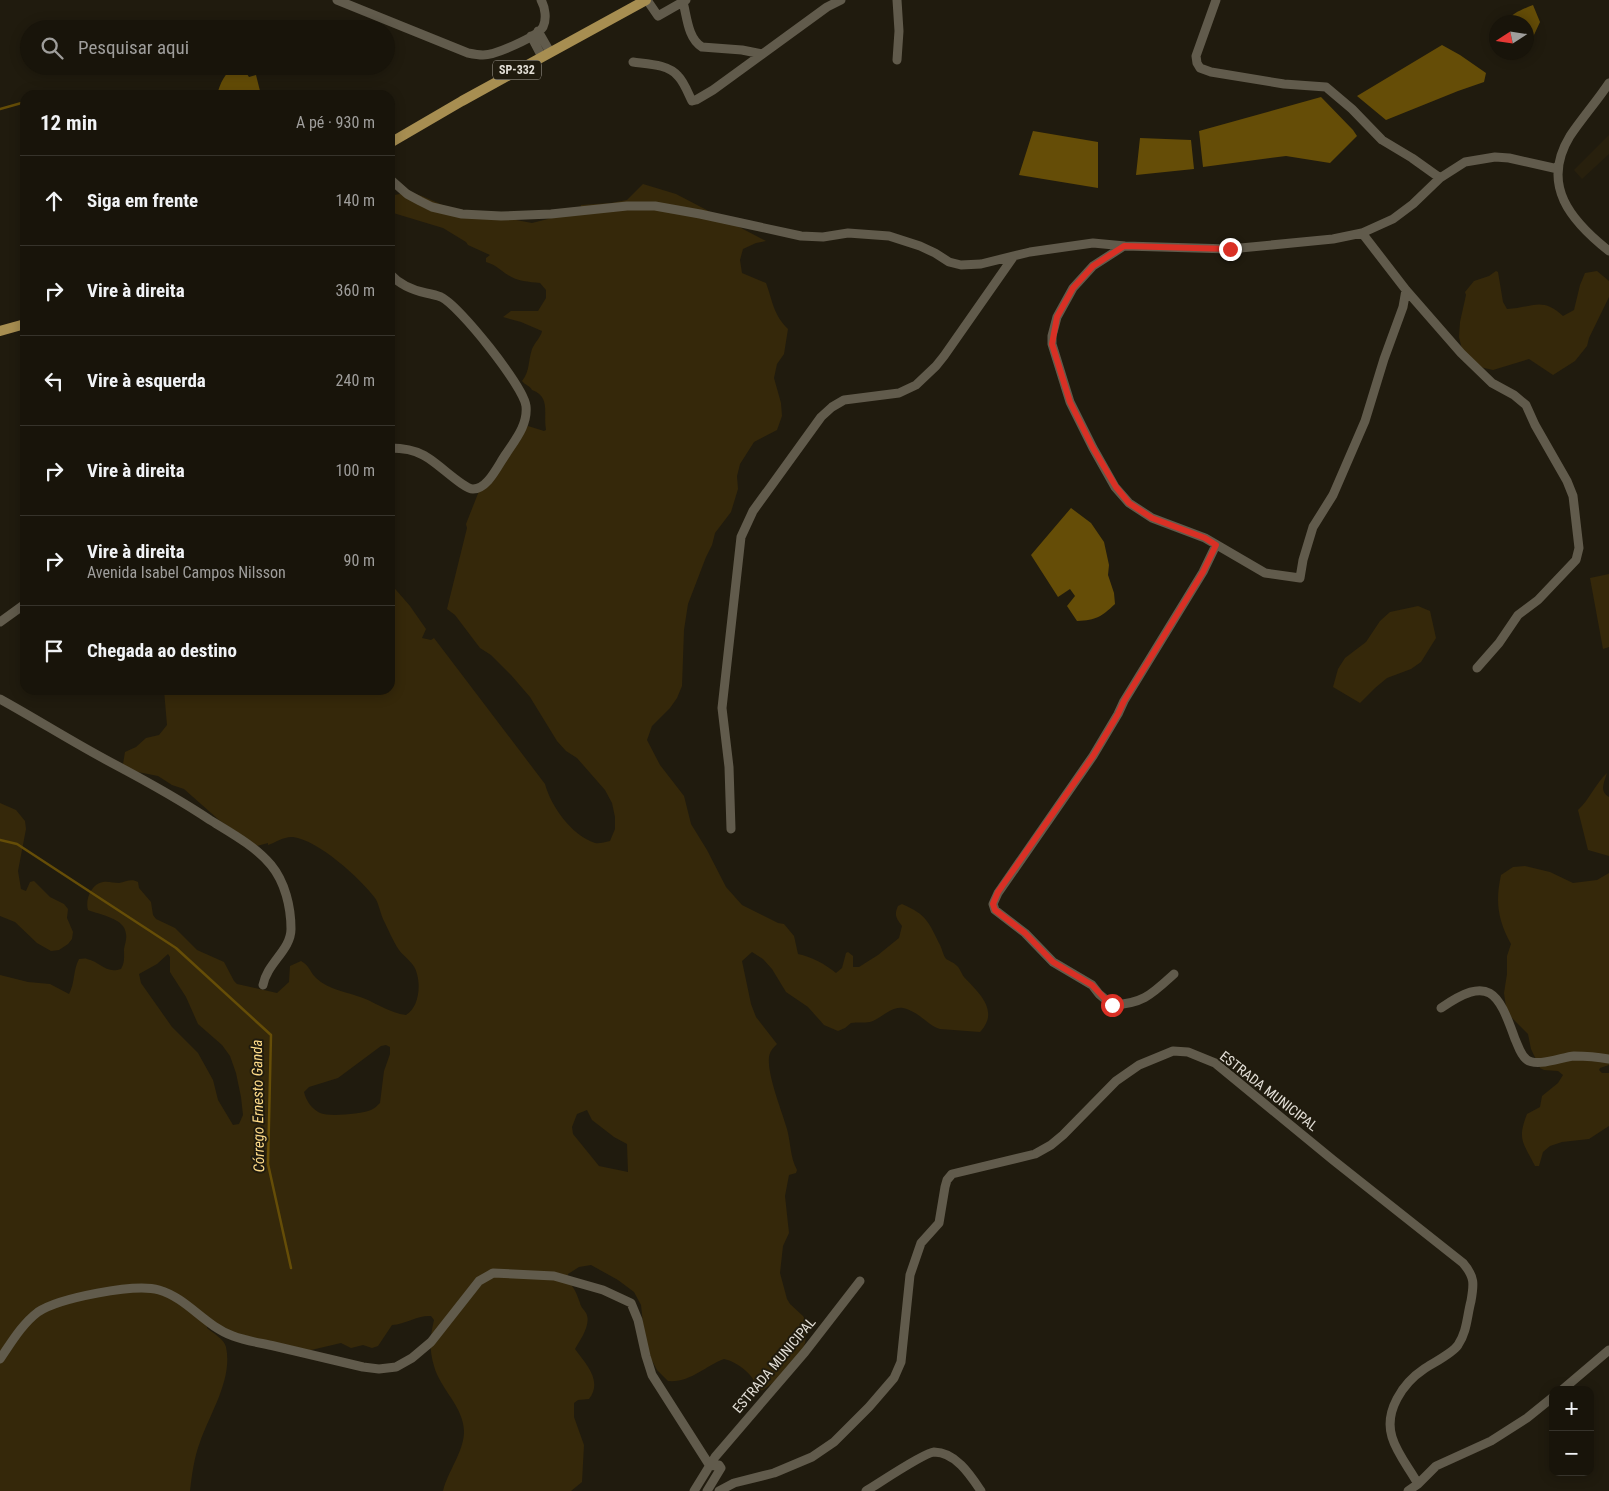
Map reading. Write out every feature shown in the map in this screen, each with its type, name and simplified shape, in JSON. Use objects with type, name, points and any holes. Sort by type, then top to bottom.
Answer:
[{"type":"main road","name":"SP-332","points":[[395,140],[546,54],[647,0]]},
{"type":"main road","points":[[0,331],[20,325]]},
{"type":"street","points":[[337,0],[386,20]]},
{"type":"street","points":[[395,23],[468,53],[493,54],[534,34],[543,26],[545,11],[542,0]]},
{"type":"street","points":[[647,0],[658,16],[685,1],[691,33],[697,44],[702,47],[742,50],[762,54]]},
{"type":"street","points":[[633,62],[653,64],[671,71],[678,76],[692,101],[696,100],[714,90],[826,7],[841,0]]},
{"type":"street","points":[[897,0],[899,31],[897,60]]},
{"type":"street","points":[[1216,0],[1196,56],[1200,68],[1212,72],[1284,84],[1326,86],[1382,140],[1440,178]]},
{"type":"street","points":[[534,34],[546,54]]},
{"type":"street","points":[[1609,83],[1596,104],[1570,137],[1562,154],[1558,169],[1558,183],[1564,202],[1590,235],[1609,251]]},
{"type":"street","points":[[395,184],[407,194],[432,207],[462,214],[501,216],[551,214],[627,206],[655,206],[801,236],[866,233],[888,236],[920,246],[949,262],[961,265],[981,264],[1030,252],[1093,243],[1124,246],[1230,249],[1334,239],[1362,233],[1393,219],[1413,204],[1440,178],[1465,162],[1494,156],[1558,169]]},
{"type":"street","points":[[1362,233],[1406,290],[1477,369],[1492,383],[1514,395],[1526,405],[1572,496],[1579,548],[1576,560],[1569,570],[1538,600],[1518,615],[1500,643],[1477,668]]},
{"type":"street","points":[[1124,246],[1093,266],[1064,301],[1057,317],[1052,344],[1070,402],[1093,448],[1116,487],[1129,503],[1152,518],[1205,538],[1265,573],[1300,578],[1303,560],[1314,526],[1333,495],[1364,421],[1403,307],[1406,290]]},
{"type":"street","points":[[731,830],[729,767],[722,708],[741,537],[753,511],[801,444],[832,407],[851,398],[899,393],[916,384],[927,375],[944,356],[1014,256]]},
{"type":"street","points":[[395,280],[408,288],[440,296],[452,304],[465,317],[519,387],[526,406],[526,417],[522,430],[488,481],[478,488],[472,489],[464,486],[423,454],[395,448]]},
{"type":"street","points":[[1174,974],[1150,995],[1137,1002],[1112,1005],[1092,985],[1053,962],[1025,933],[995,910],[993,904],[998,892],[1093,756],[1124,701],[1203,572],[1216,545]]},
{"type":"street","points":[[0,622],[20,608]]},
{"type":"street","points":[[0,699],[176,797],[246,843],[267,860],[281,881],[285,892],[291,930],[288,944],[270,966],[263,985]]},
{"type":"street","points":[[1441,1008],[1468,992],[1478,990],[1489,992],[1497,998],[1502,1006],[1519,1050],[1526,1060],[1541,1063],[1574,1056],[1609,1059]]},
{"type":"street","name":"ESTRADA MUNICIPAL","points":[[720,1491],[734,1483],[774,1473],[812,1457],[834,1442],[869,1408],[894,1378],[901,1362],[910,1275],[922,1243],[939,1223],[945,1187],[947,1180],[952,1174],[1035,1154],[1063,1136],[1116,1081],[1139,1065],[1173,1051],[1188,1052],[1215,1063],[1463,1262],[1468,1268],[1474,1282],[1465,1333],[1457,1347],[1416,1375],[1402,1389],[1394,1404],[1391,1418],[1391,1435],[1418,1484]]},
{"type":"street","points":[[0,1359],[20,1330],[37,1313],[52,1304],[82,1297],[140,1288],[160,1291],[182,1302],[207,1323],[233,1336],[363,1367],[379,1369],[396,1367],[412,1358],[431,1342],[479,1281],[493,1272],[554,1276],[603,1290],[631,1303],[636,1312],[652,1375],[710,1466],[719,1465],[721,1467],[708,1491]]},
{"type":"street","name":"ESTRADA MUNICIPAL","points":[[694,1491],[714,1457],[804,1352],[860,1281]]},
{"type":"street","points":[[1567,1386],[1609,1350]]},
{"type":"street","points":[[1408,1491],[1436,1466],[1491,1441],[1527,1418],[1549,1400]]},
{"type":"street","points":[[866,1491],[923,1456],[934,1452],[948,1456],[966,1469],[981,1491]]},
{"type":"shaded area","points":[[1533,5],[1540,22],[1534,35],[1534,15],[1514,15]]},
{"type":"shaded area","points":[[1442,45],[1486,73],[1484,82],[1386,120],[1357,96]]},
{"type":"shaded area","points":[[226,75],[248,75],[249,77],[256,75],[260,90],[219,90]]},
{"type":"shaded area","points":[[1321,97],[1357,136],[1330,163],[1286,156],[1203,167],[1199,131]]},
{"type":"shaded area","points":[[1033,131],[1098,142],[1098,188],[1019,175]]},
{"type":"shaded area","points":[[1609,135],[1609,154],[1582,179],[1574,170]]},
{"type":"shaded area","points":[[1140,138],[1191,140],[1194,169],[1136,175]]},
{"type":"shaded area","points":[[643,184],[676,194],[766,241],[743,249],[740,260],[742,273],[766,283],[776,313],[788,329],[784,354],[777,364],[774,378],[781,403],[782,416],[777,430],[754,442],[740,464],[737,476],[738,489],[731,512],[715,533],[688,604],[684,630],[682,686],[670,708],[652,726],[647,740],[660,765],[684,796],[691,824],[726,887],[742,905],[778,923],[784,924],[794,936],[798,954],[818,961],[836,973],[842,968],[846,953],[848,952],[853,956],[853,967],[859,967],[899,938],[902,926],[897,919],[896,912],[898,906],[902,904],[922,915],[933,930],[946,959],[957,966],[981,996],[988,1010],[986,1024],[980,1032],[940,1029],[931,1025],[914,1012],[899,1008],[868,1022],[851,1023],[838,1031],[824,1025],[808,1007],[786,992],[772,969],[763,959],[752,952],[742,961],[751,1004],[756,1017],[777,1044],[769,1055],[770,1073],[797,1170],[796,1173],[789,1175],[785,1196],[789,1233],[783,1246],[780,1273],[787,1299],[807,1323],[805,1343],[796,1366],[763,1390],[758,1391],[757,1385],[746,1370],[724,1359],[690,1377],[668,1381],[657,1370],[649,1355],[645,1341],[641,1305],[634,1292],[618,1280],[591,1265],[579,1267],[568,1274],[567,1280],[586,1313],[588,1322],[585,1332],[575,1349],[588,1367],[594,1379],[594,1386],[589,1399],[578,1400],[574,1403],[574,1417],[584,1445],[582,1482],[571,1491],[443,1491],[461,1448],[464,1433],[461,1415],[441,1383],[434,1366],[431,1343],[434,1320],[431,1316],[392,1325],[378,1346],[372,1348],[363,1345],[351,1348],[341,1343],[307,1351],[207,1326],[225,1344],[226,1371],[219,1396],[198,1448],[193,1466],[190,1491],[0,1491],[0,975],[28,982],[50,984],[69,994],[79,959],[92,960],[111,970],[121,969],[124,962],[125,929],[117,921],[88,910],[87,902],[92,889],[99,883],[119,883],[133,880],[138,882],[139,888],[151,902],[153,915],[156,919],[175,928],[197,950],[224,962],[237,984],[277,993],[289,982],[290,966],[301,961],[306,964],[316,978],[326,985],[395,1012],[406,1015],[413,1008],[418,997],[419,985],[416,970],[395,943],[383,919],[378,903],[359,880],[338,861],[314,845],[293,837],[284,838],[268,845],[268,843],[257,846],[219,820],[184,789],[172,785],[158,776],[133,771],[123,764],[125,752],[136,747],[146,738],[159,735],[167,725],[164,695],[395,695],[395,589],[426,629],[422,638],[431,640],[434,638],[545,784],[552,801],[563,819],[586,839],[597,843],[610,841],[615,829],[615,817],[612,803],[605,790],[577,758],[566,751],[557,741],[530,697],[511,675],[491,655],[480,648],[455,615],[447,609],[467,528],[466,524],[479,491],[523,428],[528,426],[546,430],[544,401],[538,393],[522,381],[528,370],[532,349],[542,331],[503,317],[511,311],[538,311],[546,298],[546,290],[540,283],[515,279],[486,262],[486,258],[490,255],[468,245],[443,228],[395,214],[395,195],[409,192],[447,207],[532,223],[548,219],[569,209],[579,213],[581,205],[627,200]],"holes":[[[168,954],[170,957],[170,972],[186,997],[198,1024],[222,1045],[230,1056],[241,1097],[243,1115],[239,1124],[233,1125],[218,1100],[213,1080],[198,1053],[172,1027],[141,983],[139,974],[157,964]],[[386,1045],[390,1047],[390,1054],[384,1071],[380,1103],[377,1106],[371,1110],[337,1115],[320,1113],[312,1107],[306,1099],[304,1092],[309,1087],[338,1078],[381,1046]],[[587,1110],[592,1120],[614,1137],[627,1144],[628,1172],[599,1166],[573,1134],[572,1127],[577,1114]]]},
{"type":"shaded area","points":[[1496,271],[1498,272],[1503,302],[1507,309],[1543,305],[1549,306],[1563,316],[1574,310],[1585,273],[1597,271],[1609,281],[1609,297],[1587,346],[1575,361],[1553,375],[1529,359],[1493,370],[1480,367],[1462,349],[1459,337],[1465,292],[1474,281],[1489,276]]},
{"type":"shaded area","points":[[1071,508],[1091,523],[1104,542],[1109,565],[1108,575],[1114,593],[1115,604],[1102,615],[1089,620],[1077,621],[1067,606],[1075,596],[1070,589],[1058,597],[1031,555]]},
{"type":"shaded area","points":[[1609,574],[1609,647],[1603,649],[1590,578]]},
{"type":"shaded area","points":[[1418,606],[1430,611],[1436,638],[1421,662],[1411,669],[1387,678],[1360,703],[1333,687],[1338,669],[1345,658],[1366,642],[1380,621],[1390,612]]},
{"type":"shaded area","points":[[1607,773],[1603,789],[1609,797],[1609,856],[1588,850],[1578,810]]},
{"type":"shaded area","points":[[0,803],[16,810],[25,821],[26,829],[18,871],[21,889],[26,891],[30,882],[34,881],[50,897],[64,904],[68,909],[67,918],[73,932],[72,939],[59,950],[51,951],[37,943],[15,922],[0,916]]},
{"type":"shaded area","points":[[1525,866],[1550,872],[1573,883],[1597,880],[1609,873],[1609,1065],[1599,1070],[1602,1073],[1609,1073],[1609,1126],[1589,1139],[1562,1142],[1550,1146],[1543,1152],[1539,1166],[1535,1166],[1525,1146],[1522,1130],[1527,1114],[1540,1107],[1542,1096],[1558,1083],[1563,1075],[1558,1071],[1540,1068],[1531,1049],[1528,1034],[1512,1018],[1506,1007],[1504,993],[1507,956],[1511,944],[1503,927],[1498,903],[1501,875],[1513,867]]},
{"type":"waterway","points":[[0,109],[20,103]]},
{"type":"waterway","name":"Córrego Ernesto Ganda","points":[[0,840],[17,844],[176,948],[271,1035],[268,1164],[291,1268]]},
{"type":"route","points":[[1112,1005],[1092,985],[1053,962],[1025,933],[995,910],[993,904],[998,892],[1014,872],[1093,756],[1124,701],[1203,572],[1216,545],[1205,538],[1152,518],[1129,503],[1116,487],[1093,448],[1070,402],[1052,344],[1052,336],[1057,317],[1064,301],[1073,288],[1093,266],[1124,246],[1230,249]]}]
